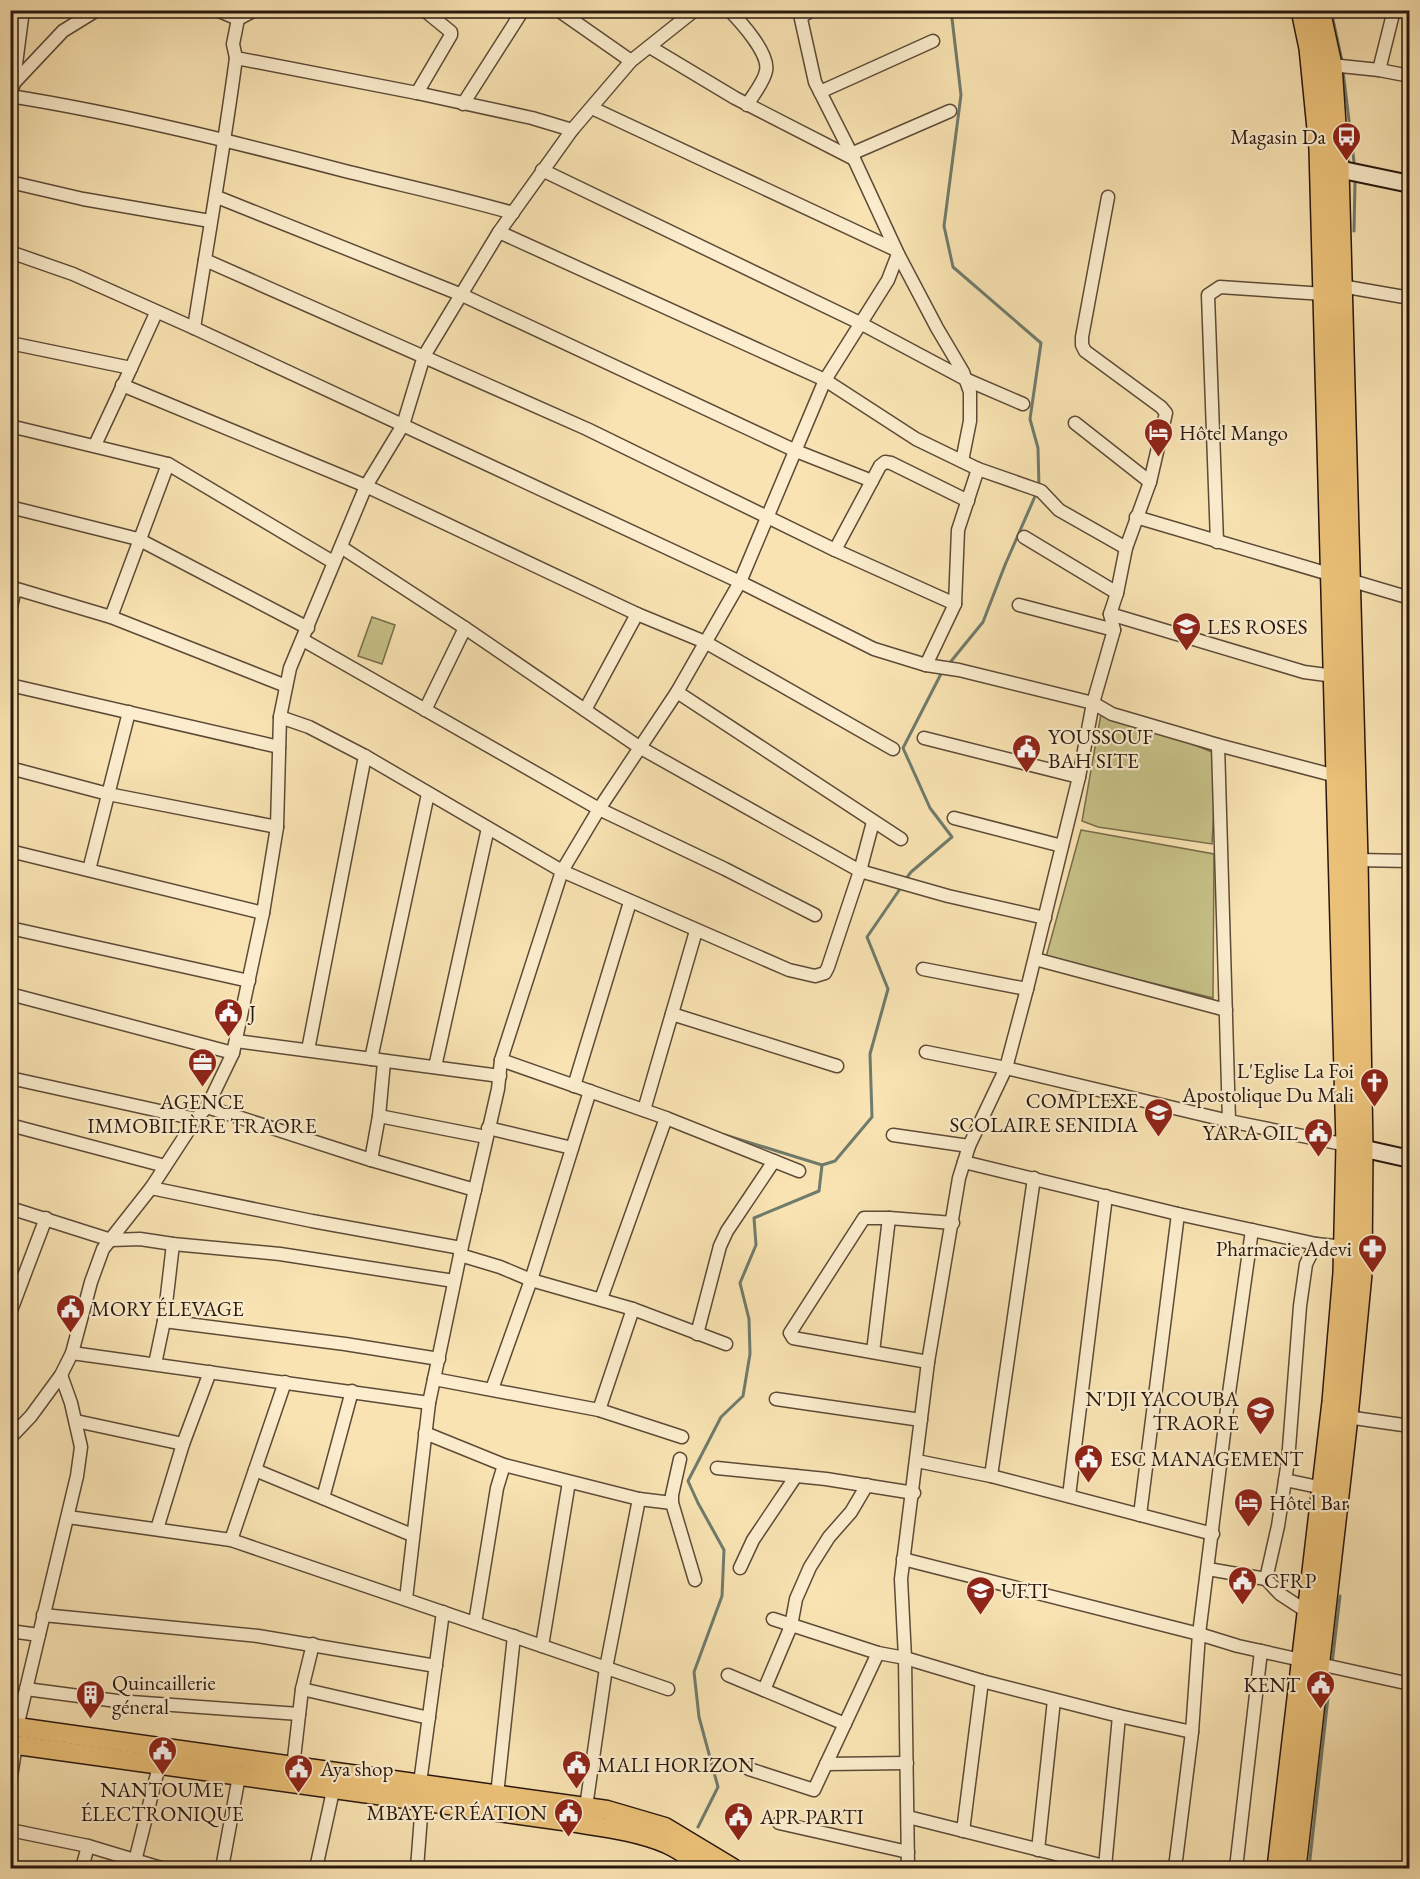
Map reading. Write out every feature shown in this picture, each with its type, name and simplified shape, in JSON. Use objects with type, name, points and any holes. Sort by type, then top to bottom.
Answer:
[{"type":"highway","points":[[1295,1869],[1311,1662],[1309,1613],[1339,1339],[1354,1146],[1357,860],[1340,577],[1332,290],[1318,118],[1310,48],[1302,10]]},
{"type":"highway","points":[[1319,10],[1330,65],[1338,169],[1332,290]]},
{"type":"highway","points":[[1278,1869],[1347,1417],[1361,1274],[1336,776],[1334,676],[1340,577]]},
{"type":"main road","points":[[14,1735],[159,1766],[238,1776],[420,1783],[616,1812],[665,1827],[733,1869]]},
{"type":"main road","points":[[14,1735],[293,1767],[335,1781],[422,1803],[563,1821],[634,1833],[668,1845],[707,1869]]},
{"type":"street","points":[[12,95],[23,10]]},
{"type":"street","points":[[12,95],[63,31],[97,10]]},
{"type":"street","points":[[217,10],[238,19]]},
{"type":"street","points":[[238,19],[255,10]]},
{"type":"street","points":[[417,93],[451,32],[424,10]]},
{"type":"street","points":[[463,104],[523,10]]},
{"type":"street","points":[[558,10],[631,61]]},
{"type":"street","points":[[729,10],[766,60],[766,72],[747,105]]},
{"type":"street","points":[[1379,70],[1394,10]]},
{"type":"street","points":[[10,1438],[32,1416],[62,1375],[72,1353],[103,1249],[151,1188],[196,1119],[207,1107],[234,1047],[263,913],[277,827],[280,717],[290,668],[366,486],[403,425],[424,356],[499,232],[542,170],[631,61],[690,12]]},
{"type":"street","points":[[804,12],[815,82],[853,156],[897,252],[937,328],[958,362],[970,393],[970,420],[962,461]]},
{"type":"street","points":[[194,328],[210,221],[217,197],[236,58],[233,44],[238,19]]},
{"type":"street","points":[[820,92],[933,41]]},
{"type":"street","points":[[650,47],[747,105],[853,156]]},
{"type":"street","points":[[236,58],[417,93],[532,118],[573,130]]},
{"type":"street","points":[[1330,65],[1410,76]]},
{"type":"street","points":[[12,95],[225,139],[381,180],[466,199],[513,213]]},
{"type":"street","points":[[592,108],[897,252]]},
{"type":"street","points":[[853,156],[950,111]]},
{"type":"street","points":[[1338,169],[1410,184]]},
{"type":"street","points":[[542,170],[860,323],[965,379],[1023,404]]},
{"type":"street","points":[[10,182],[83,199],[210,221]]},
{"type":"street","points":[[217,197],[462,295],[796,450],[872,481]]},
{"type":"street","points":[[908,1869],[905,1658],[901,1579],[914,1492],[928,1362],[959,1178],[969,1146],[1006,1068],[1079,777],[1093,703],[1114,630],[1110,614],[1117,593],[1126,548],[1150,482],[1166,413],[1085,351],[1082,345],[1108,197]]},
{"type":"street","points":[[499,232],[825,380],[916,439],[978,469],[1037,490],[1059,510],[1126,548]]},
{"type":"street","points":[[10,252],[73,274],[194,328],[740,582],[874,649],[926,665],[959,670],[1093,703],[1113,714],[1336,776]]},
{"type":"street","points":[[406,1599],[429,1403],[500,1076],[501,1060],[562,871],[599,809],[677,692],[740,582],[825,380],[888,280],[897,252]]},
{"type":"street","points":[[205,260],[587,429],[835,550],[955,604]]},
{"type":"street","points":[[1217,542],[1208,295],[1220,287],[1332,290],[1410,298]]},
{"type":"street","points":[[95,445],[156,312]]},
{"type":"street","points":[[10,343],[131,368]]},
{"type":"street","points":[[122,386],[366,486],[637,614],[705,642],[893,749]]},
{"type":"street","points":[[1075,423],[1150,482]]},
{"type":"street","points":[[10,426],[168,464],[333,562]]},
{"type":"street","points":[[835,550],[880,466],[885,462],[968,501]]},
{"type":"street","points":[[111,617],[138,539],[168,464]]},
{"type":"street","points":[[926,665],[955,604],[958,530],[978,469]]},
{"type":"street","points":[[10,507],[138,539],[305,634],[425,710],[599,809],[815,915]]},
{"type":"street","points":[[1136,517],[1410,598]]},
{"type":"street","points":[[1024,537],[1117,593]]},
{"type":"street","points":[[341,547],[465,628],[639,747],[860,871],[948,896],[1045,918]]},
{"type":"street","points":[[10,611],[13,588],[111,617],[286,686]]},
{"type":"street","points":[[1019,605],[1114,630]]},
{"type":"street","points":[[585,710],[637,614]]},
{"type":"street","points":[[1110,614],[1304,672],[1334,676]]},
{"type":"street","points":[[425,710],[465,628]]},
{"type":"street","points":[[10,685],[279,747]]},
{"type":"street","points":[[677,692],[901,839]]},
{"type":"street","points":[[89,870],[129,712]]},
{"type":"street","points":[[280,717],[309,728],[365,756],[562,871],[789,970],[815,976],[822,976],[828,967],[860,871],[873,822]]},
{"type":"street","points":[[924,738],[1079,777]]},
{"type":"street","points":[[1218,745],[1228,1122]]},
{"type":"street","points":[[308,1050],[365,756]]},
{"type":"street","points":[[10,768],[108,794],[277,827]]},
{"type":"street","points":[[371,1059],[428,794]]},
{"type":"street","points":[[954,818],[1062,846]]},
{"type":"street","points":[[435,1067],[488,828]]},
{"type":"street","points":[[10,851],[263,913]]},
{"type":"street","points":[[1357,860],[1410,861]]},
{"type":"street","points":[[574,1086],[630,902]]},
{"type":"street","points":[[10,928],[249,981]]},
{"type":"street","points":[[644,1110],[696,931]]},
{"type":"street","points":[[1035,959],[1226,1010]]},
{"type":"street","points":[[923,969],[1027,989]]},
{"type":"street","points":[[10,994],[234,1047],[308,1050],[500,1076]]},
{"type":"street","points":[[672,1014],[837,1066]]},
{"type":"street","points":[[926,1052],[1006,1068],[1228,1122],[1410,1159]]},
{"type":"street","points":[[501,1060],[666,1118],[799,1171]]},
{"type":"street","points":[[371,1160],[379,1116],[384,1062]]},
{"type":"street","points":[[10,1078],[196,1119]]},
{"type":"street","points":[[492,1389],[531,1280],[590,1092]]},
{"type":"street","points":[[207,1107],[371,1160],[475,1190]]},
{"type":"street","points":[[379,1116],[487,1132],[572,1148]]},
{"type":"street","points":[[602,1299],[666,1118]]},
{"type":"street","points":[[10,1125],[165,1166]]},
{"type":"street","points":[[893,1135],[969,1146]]},
{"type":"street","points":[[697,1334],[720,1246],[727,1231],[774,1161]]},
{"type":"street","points":[[964,1162],[1178,1214],[1316,1244],[1345,1247]]},
{"type":"street","points":[[990,1476],[1034,1178]]},
{"type":"street","points":[[151,1188],[461,1251],[531,1280],[633,1309],[726,1344]]},
{"type":"street","points":[[1069,1496],[1106,1196]]},
{"type":"street","points":[[10,1208],[111,1240],[140,1239],[280,1254],[454,1281]]},
{"type":"street","points":[[1140,1515],[1178,1214]]},
{"type":"street","points":[[10,1313],[46,1218]]},
{"type":"street","points":[[928,1362],[793,1338],[790,1333],[864,1218],[953,1223]]},
{"type":"street","points":[[873,1352],[889,1218]]},
{"type":"street","points":[[1175,1869],[1192,1732],[1199,1634],[1252,1230]]},
{"type":"street","points":[[155,1364],[164,1321],[173,1244]]},
{"type":"street","points":[[1266,1579],[1285,1480],[1300,1306],[1306,1264],[1316,1244]]},
{"type":"street","points":[[599,1410],[633,1309]]},
{"type":"street","points":[[164,1321],[345,1344],[439,1359]]},
{"type":"street","points":[[72,1353],[429,1403]]},
{"type":"street","points":[[157,1529],[183,1444],[210,1372]]},
{"type":"street","points":[[10,1783],[14,1735],[68,1517],[81,1447],[62,1375]]},
{"type":"street","points":[[434,1379],[599,1410],[682,1437]]},
{"type":"street","points":[[231,1540],[285,1382]]},
{"type":"street","points":[[323,1498],[352,1391]]},
{"type":"street","points":[[776,1399],[921,1420]]},
{"type":"street","points":[[1347,1417],[1410,1426]]},
{"type":"street","points":[[76,1421],[183,1444]]},
{"type":"street","points":[[425,1433],[504,1465],[639,1499],[672,1503]]},
{"type":"street","points":[[680,1460],[672,1503],[695,1580]]},
{"type":"street","points":[[917,1461],[990,1476],[1212,1534]]},
{"type":"street","points":[[475,1623],[497,1488],[504,1465]]},
{"type":"street","points":[[717,1468],[914,1492]]},
{"type":"street","points":[[255,1470],[412,1534]]},
{"type":"street","points":[[255,1470],[412,1534]]},
{"type":"street","points":[[740,1568],[753,1540],[796,1476]]},
{"type":"street","points":[[1285,1480],[1323,1488]]},
{"type":"street","points":[[542,1646],[569,1482]]},
{"type":"street","points":[[764,1690],[791,1626],[796,1599],[810,1567],[829,1537],[851,1512],[867,1485]]},
{"type":"street","points":[[586,1807],[606,1668],[639,1499]]},
{"type":"street","points":[[68,1517],[231,1540],[668,1689]]},
{"type":"street","points":[[903,1558],[1238,1646],[1410,1684]]},
{"type":"street","points":[[1208,1569],[1266,1579],[1280,1594],[1309,1613]]},
{"type":"street","points":[[420,1783],[443,1612]]},
{"type":"street","points":[[43,1615],[258,1636],[436,1666]]},
{"type":"street","points":[[773,1619],[878,1653],[905,1658],[1054,1700],[1192,1732]]},
{"type":"street","points":[[10,1631],[39,1635]]},
{"type":"street","points":[[497,1795],[514,1636]]},
{"type":"street","points":[[293,1767],[302,1689],[313,1644]]},
{"type":"street","points":[[1236,1869],[1261,1651]]},
{"type":"street","points":[[749,1769],[814,1790],[878,1653]]},
{"type":"street","points":[[728,1675],[844,1724]]},
{"type":"street","points":[[963,1831],[982,1681]]},
{"type":"street","points":[[26,1689],[117,1701],[299,1714]]},
{"type":"street","points":[[302,1689],[429,1718]]},
{"type":"street","points":[[1038,1850],[1054,1700]]},
{"type":"street","points":[[908,1817],[1109,1868],[1119,1716]]},
{"type":"street","points":[[826,1764],[907,1763]]},
{"type":"street","points":[[135,1861],[159,1766]]},
{"type":"street","points":[[222,1869],[238,1776]]},
{"type":"street","points":[[316,1869],[335,1781]]},
{"type":"street","points":[[418,1868],[422,1803]]},
{"type":"street","points":[[779,1822],[908,1852]]},
{"type":"street","points":[[10,1830],[88,1846],[161,1869]]},
{"type":"street","points":[[82,1869],[88,1846]]},
{"type":"shaded area","points":[[372,617],[395,625],[382,664],[358,656]]},
{"type":"shaded area","points":[[1102,708],[1217,754],[1212,844],[1098,827],[1082,821]]},
{"type":"shaded area","points":[[1081,830],[1214,854],[1213,998],[1046,957]]},
{"type":"waterway","points":[[951,10],[961,95],[944,226],[953,267],[1041,343],[1030,419],[1038,448],[1039,488]]},
{"type":"waterway","points":[[1331,10],[1342,61]]},
{"type":"waterway","points":[[1343,71],[1354,162]]},
{"type":"waterway","points":[[1354,231],[1355,182]]},
{"type":"waterway","points":[[948,665],[983,622],[1036,494]]},
{"type":"waterway","points":[[905,880],[911,872],[952,837],[930,808],[903,748],[943,670]]},
{"type":"waterway","points":[[698,1827],[718,1787],[699,1717],[694,1672],[722,1596],[724,1550],[688,1481],[721,1417],[743,1396],[750,1354],[749,1319],[740,1283],[756,1245],[754,1218],[819,1191],[822,1165],[835,1161],[872,1117],[870,1054],[888,989],[867,937],[902,886]]},
{"type":"waterway","points":[[725,1135],[822,1165]]},
{"type":"waterway","points":[[1332,1664],[1340,1596]]},
{"type":"waterway","points":[[1309,1868],[1331,1671]]},
{"type":"place","name":"Magasin Da","points":[[1347,162]]},
{"type":"place","name":"Hôtel Mango","points":[[1158,458]]},
{"type":"place","name":"LES ROSES","points":[[1186,652]]},
{"type":"place","name":"YOUSSOUF BAH SITE","points":[[1027,774]]},
{"type":"place","name":"J","points":[[228,1038]]},
{"type":"place","name":"AGENCE IMMOBILIÈRE TRAORE","points":[[202,1088]]},
{"type":"place","name":"L'Eglise La Foi Apostolique Du Mali","points":[[1375,1108]]},
{"type":"place","name":"COMPLEXE SCOLAIRE SENIDIA","points":[[1159,1138]]},
{"type":"place","name":"YARA OIL","points":[[1319,1158]]},
{"type":"place","name":"Pharmacie Adevi","points":[[1373,1274]]},
{"type":"place","name":"MORY ÉLEVAGE","points":[[70,1334]]},
{"type":"place","name":"N'DJI YACOUBA TRAORE","points":[[1260,1436]]},
{"type":"place","name":"ESC MANAGEMENT","points":[[1089,1484]]},
{"type":"place","name":"Hôtel Bar","points":[[1248,1528]]},
{"type":"place","name":"CFRP","points":[[1243,1606]]},
{"type":"place","name":"UFTI","points":[[980,1616]]},
{"type":"place","name":"KENT","points":[[1321,1710]]},
{"type":"place","name":"Quincaillerie géneral","points":[[91,1720]]},
{"type":"place","name":"NANTOUME ÉLECTRONIQUE","points":[[162,1776]]},
{"type":"place","name":"MALI HORIZON","points":[[576,1790]]},
{"type":"place","name":"Aya shop","points":[[299,1794]]},
{"type":"place","name":"MBAYE CRÉATION","points":[[568,1838]]},
{"type":"place","name":"APR PARTI","points":[[739,1842]]}]
